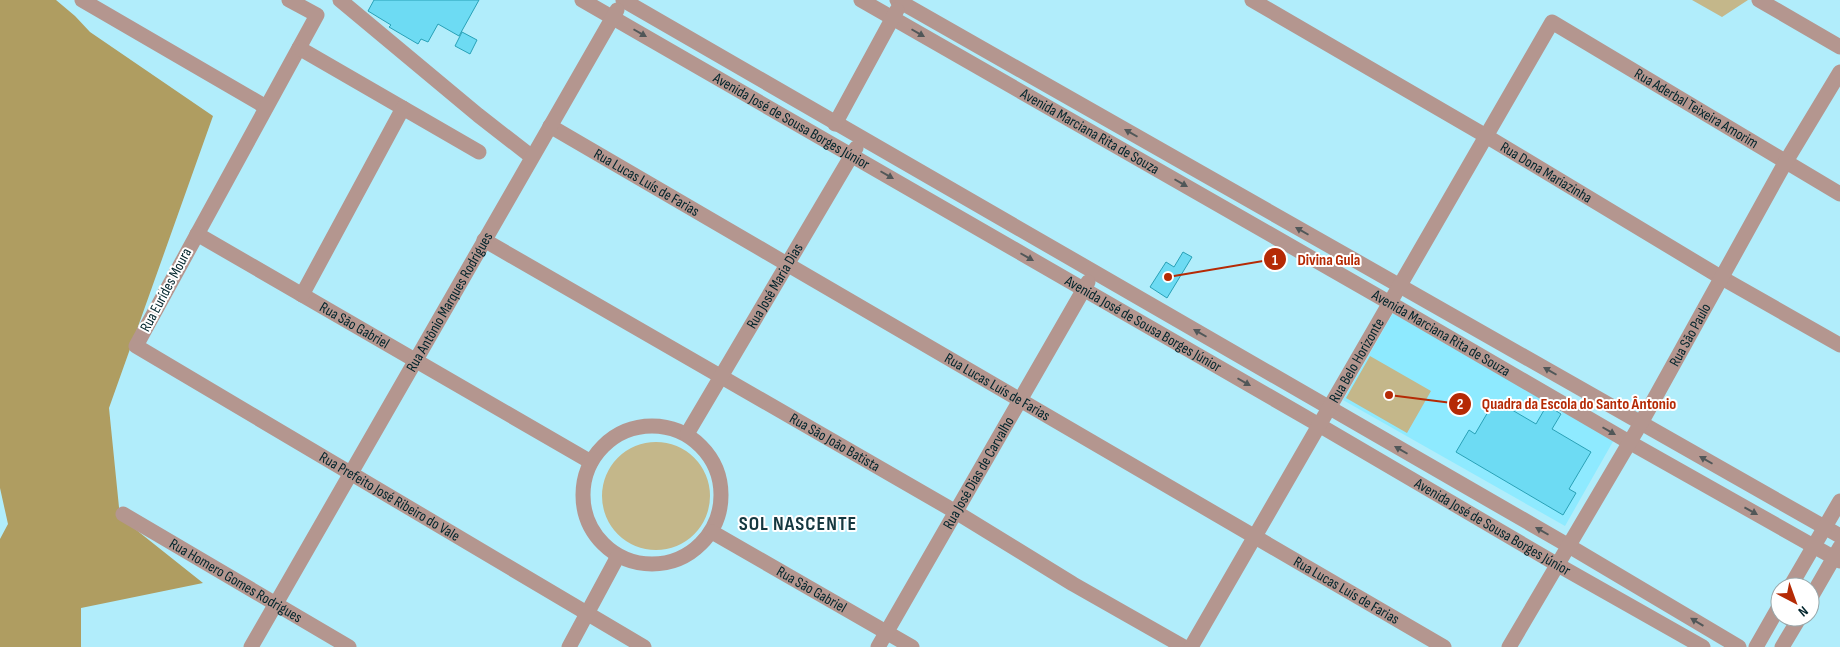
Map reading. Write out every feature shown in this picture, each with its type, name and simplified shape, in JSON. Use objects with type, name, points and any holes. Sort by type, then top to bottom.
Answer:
[{"type":"street","points":[[82,0],[266,107]]},
{"type":"street","name":"Rua Eurídes Moura","points":[[136,346],[317,15],[289,0]]},
{"type":"street","points":[[340,0],[478,115],[532,157]]},
{"type":"street","name":"Avenida José de Sousa Borges Júnior","points":[[582,0],[1703,647]]},
{"type":"street","name":"Rua Antônio Marques Rodrigues","points":[[251,647],[623,0]]},
{"type":"street","name":"Avenida José de Sousa Borges Júnior","points":[[623,0],[1568,546],[1739,647]]},
{"type":"street","name":"Avenida Marciana Rita de Souza","points":[[861,0],[1390,303],[1628,442],[1814,546],[1838,556]]},
{"type":"street","name":"Rua Dona Mariazinha","points":[[1252,0],[1486,136],[1722,278],[1840,345]]},
{"type":"street","points":[[1759,0],[1840,47]]},
{"type":"street","points":[[835,124],[900,1]]},
{"type":"street","name":"Avenida Marciana Rita de Souza","points":[[900,1],[1840,536]]},
{"type":"street","name":"Rua Belo Horizonte","points":[[1191,647],[1552,22]]},
{"type":"street","name":"Rua Aderbal Teixeira Amorim","points":[[1552,22],[1785,163],[1840,194]]},
{"type":"street","points":[[299,48],[479,152]]},
{"type":"street","name":"Rua São Paulo","points":[[1509,647],[1628,442],[1641,423],[1785,163],[1840,72]]},
{"type":"street","points":[[302,295],[403,108]]},
{"type":"street","name":"Rua Lucas Luís de Farias","points":[[550,126],[1444,647]]},
{"type":"street","name":"Rua José Maria Dias","points":[[687,434],[862,138]]},
{"type":"street","name":"Rua São Gabriel","points":[[197,234],[591,462]]},
{"type":"street","name":"Rua São João Batista","points":[[484,240],[956,512],[1073,584],[1184,647]]},
{"type":"street","name":"Rua José Dias de Carvalho","points":[[878,647],[1094,272]]},
{"type":"street","points":[[1468,349],[1477,330]]},
{"type":"street","name":"Rua Prefeito José Ribeiro do Vale","points":[[136,346],[644,647]]},
{"type":"street","points":[[644,425],[666,426],[687,434],[705,448],[717,467],[722,488],[720,511],[712,532],[698,548],[680,559],[659,564],[638,563],[618,556],[601,542],[587,518],[583,504],[584,482],[591,462],[605,444],[623,431],[644,425]]},
{"type":"street","points":[[1796,577],[1840,501]]},
{"type":"street","name":"Rua Homero Gomes Rodrigues","points":[[123,514],[349,647]]},
{"type":"street","name":"Rua São Gabriel","points":[[712,532],[912,647]]},
{"type":"street","points":[[569,647],[618,556]]},
{"type":"street","points":[[1820,584],[1838,556]]},
{"type":"street","points":[[1756,647],[1770,622]]},
{"type":"street","points":[[1782,647],[1794,627]]},
{"type":"shaded area","points":[[0,0],[56,0],[90,32],[213,116],[109,408],[120,517],[203,583],[81,608],[81,647],[0,647],[0,539],[8,524],[0,488]]},
{"type":"shaded area","points":[[1692,0],[1748,0],[1722,17]]},
{"type":"shaded area","points":[[1393,313],[1615,438],[1565,526],[1343,400]],"holes":[[[1495,400],[1536,424],[1548,404],[1562,413],[1552,429],[1591,452],[1578,475],[1533,449],[1525,463],[1576,493],[1563,515],[1456,452],[1469,431],[1516,458],[1525,442],[1485,418]]]},
{"type":"shaded area","points":[[1370,356],[1431,391],[1407,433],[1346,398]]},
{"type":"shaded area","points":[[656,442],[677,446],[694,458],[706,475],[710,496],[706,517],[694,534],[677,546],[656,550],[635,546],[618,534],[606,517],[602,496],[606,475],[618,458],[635,446]]},
{"type":"building","points":[[374,0],[479,0],[459,36],[438,24],[428,42],[421,39],[418,44],[389,27],[391,25],[368,11]]},
{"type":"building","points":[[462,32],[477,40],[470,54],[455,46]]},
{"type":"building","points":[[1183,252],[1192,257],[1167,298],[1150,287],[1166,262],[1174,267]]},
{"type":"building","points":[[1495,400],[1536,424],[1547,405],[1561,414],[1552,429],[1591,452],[1569,489],[1576,493],[1563,515],[1456,452],[1469,430],[1475,434]]},
{"type":"place","name":"Divina Gula","points":[[1168,277]]},
{"type":"place","name":"Quadra da Escola do Santo Ântonio","points":[[1389,395]]},
{"type":"district","name":"SOL NASCENTE","points":[[798,524]]}]
